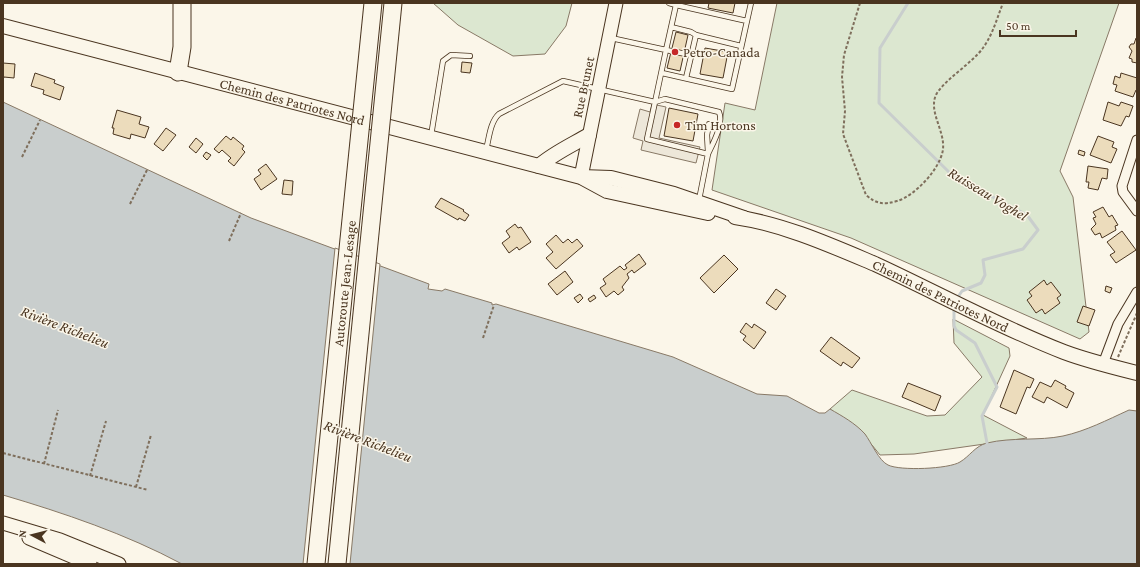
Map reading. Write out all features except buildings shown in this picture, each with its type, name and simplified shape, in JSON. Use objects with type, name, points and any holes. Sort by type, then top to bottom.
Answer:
[{"type":"highway","points":[[178,72],[182,47],[182,3]]},
{"type":"highway","name":"Autoroute Jean-Lesage","points":[[316,564],[372,3]]},
{"type":"highway","name":"Autoroute Jean-Lesage","points":[[337,564],[393,3]]},
{"type":"main road","name":"Rue Brunet","points":[[581,177],[616,3]]},
{"type":"main road","name":"Chemin des Patriotes Nord","points":[[3,26],[581,177],[607,191],[697,207],[797,233],[832,246],[1058,349],[1103,364],[1137,373]]},
{"type":"main road","points":[[539,166],[552,155],[565,150],[589,135]]},
{"type":"main road","points":[[3,523],[60,540],[119,564]]},
{"type":"main road","points":[[3,527],[90,564]]},
{"type":"street","points":[[1137,140],[1122,186],[1123,192],[1137,211]]},
{"type":"street","points":[[1103,364],[1118,324],[1137,292]]},
{"type":"lane","points":[[669,3],[747,21]]},
{"type":"lane","points":[[696,9],[697,3]]},
{"type":"lane","points":[[662,73],[732,88],[751,3]]},
{"type":"lane","points":[[676,5],[647,139],[708,154]]},
{"type":"lane","points":[[671,27],[741,46]]},
{"type":"lane","points":[[686,78],[696,35]]},
{"type":"lane","points":[[609,38],[691,55]]},
{"type":"lane","points":[[430,138],[443,61],[450,55],[470,56]]},
{"type":"lane","points":[[486,152],[490,133],[496,117],[560,81],[599,88],[655,102],[665,99],[719,112],[720,117],[716,134],[708,154],[697,207]]},
{"type":"lane","points":[[708,154],[706,135],[709,124]]},
{"type":"path","points":[[860,3],[844,55],[842,77],[845,111],[843,134],[866,195],[874,202],[887,204],[904,199],[927,180],[939,162],[943,148],[933,103],[938,92],[983,48],[992,32],[1003,3]]},
{"type":"path","points":[[22,157],[40,120]]},
{"type":"path","points":[[130,204],[147,170]]},
{"type":"path","points":[[229,241],[241,213]]},
{"type":"path","points":[[483,338],[494,305]]},
{"type":"path","points":[[1119,356],[1137,313]]},
{"type":"path","points":[[44,464],[58,410]]},
{"type":"path","points":[[90,476],[106,421]]},
{"type":"path","points":[[136,487],[151,435]]},
{"type":"path","points":[[3,453],[148,490]]},
{"type":"green space","points":[[433,3],[572,3],[566,26],[545,54],[513,56],[458,25]]},
{"type":"green space","points":[[777,3],[1119,3],[1060,171],[1073,197],[1089,332],[1080,339],[851,238],[712,190],[725,103],[755,110]]},
{"type":"green space","points":[[953,319],[1009,348],[1010,356],[983,415],[1027,438],[914,454],[880,455],[872,445],[830,409],[852,390],[927,416],[945,415],[982,377],[954,343]]},
{"type":"shaded area","points":[[652,104],[666,107],[659,138],[700,147],[696,163],[641,150],[643,141],[633,138],[640,109],[650,112]]},
{"type":"water","name":"Rivière Richelieu","points":[[3,102],[251,218],[429,284],[428,289],[442,291],[445,289],[492,303],[492,305],[496,304],[673,357],[757,394],[787,396],[819,413],[825,413],[830,409],[857,426],[865,434],[881,460],[894,467],[913,469],[946,466],[964,460],[983,444],[1006,440],[1063,436],[1088,428],[1129,410],[1137,411],[1137,564],[182,564],[139,543],[94,525],[3,495]]},
{"type":"pier","points":[[335,248],[380,264],[350,564],[303,564]]},
{"type":"waterway","name":"Ruisseau Voghel","points":[[908,3],[880,48],[879,103],[953,176],[1027,215],[1038,230],[1023,249],[983,260],[985,275],[981,283],[962,291],[956,300]]},
{"type":"waterway","name":"Ruisseau Voghel","points":[[954,307],[954,326],[956,330],[975,343],[997,387],[982,416],[987,443]]},
{"type":"place","name":"Petro-Canada","points":[[675,52]]},
{"type":"place","name":"Tim Hortons","points":[[677,125]]}]
